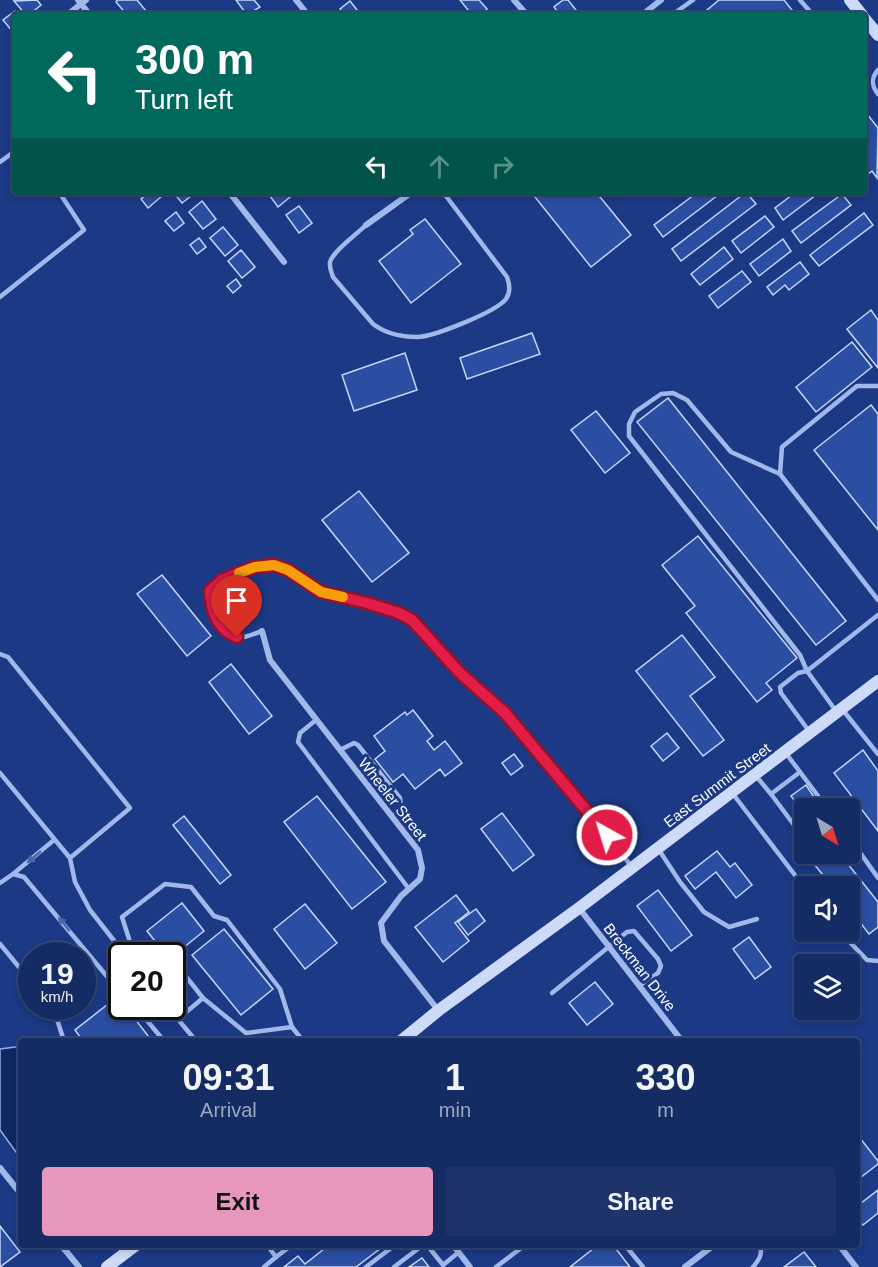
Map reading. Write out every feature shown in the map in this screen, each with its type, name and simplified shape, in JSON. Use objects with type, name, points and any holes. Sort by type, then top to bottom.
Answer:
[{"type":"street","points":[[296,0],[306,12]]},
{"type":"street","points":[[514,0],[524,12]]},
{"type":"street","points":[[646,12],[661,0]]},
{"type":"street","points":[[70,12],[81,1]]},
{"type":"street","points":[[231,195],[284,262]]},
{"type":"street","points":[[366,225],[408,195]]},
{"type":"street","name":"Wheeler Street","points":[[262,631],[270,660],[418,850],[422,868],[420,879],[401,896],[381,923],[384,941],[439,1010]]},
{"type":"street","name":"East Summit Street","points":[[405,1038],[878,681]]},
{"type":"street","name":"Breckman Drive","points":[[579,908],[680,1038]]},
{"type":"street","points":[[0,1168],[18,1190]]},
{"type":"street","points":[[63,1248],[79,1267]]},
{"type":"street","points":[[107,1267],[132,1248]]},
{"type":"street","points":[[456,1248],[470,1267]]},
{"type":"street","points":[[685,1267],[710,1248]]},
{"type":"street","points":[[841,1248],[856,1267]]},
{"type":"lane","points":[[678,12],[693,0]]},
{"type":"lane","points":[[800,0],[810,12]]},
{"type":"lane","points":[[878,70],[872,78],[872,83],[878,93]]},
{"type":"lane","points":[[0,297],[84,230],[61,195]]},
{"type":"lane","points":[[366,225],[330,261],[333,277],[373,324],[381,330],[414,337],[435,334],[496,307],[505,300],[510,286],[507,277],[445,195]]},
{"type":"lane","points":[[780,474],[782,447],[857,386],[878,386]]},
{"type":"lane","points":[[878,600],[780,474],[731,452],[687,400],[673,393],[661,394],[635,412],[629,424],[629,436],[800,655],[807,671],[878,754]]},
{"type":"lane","points":[[262,631],[239,638],[227,633],[216,621],[210,591],[222,580],[238,573],[255,567],[274,565],[288,570],[321,592],[367,603],[399,613],[412,620],[460,673],[505,713],[632,867]]},
{"type":"lane","points":[[811,733],[781,693],[780,687],[798,673],[807,671],[878,615]]},
{"type":"lane","points":[[0,654],[8,657],[130,808],[70,858]]},
{"type":"lane","points":[[316,720],[300,733],[298,742],[409,889]]},
{"type":"lane","points":[[340,750],[349,744],[358,745],[399,798],[400,807],[392,817]]},
{"type":"lane","points":[[785,752],[820,798]]},
{"type":"lane","points":[[771,794],[800,772]]},
{"type":"lane","points":[[0,773],[70,858],[75,882],[90,910],[115,942]]},
{"type":"lane","points":[[755,775],[794,825]]},
{"type":"lane","points":[[732,792],[796,876]]},
{"type":"lane","points":[[0,883],[54,840]]},
{"type":"lane","points":[[658,848],[680,882],[704,912],[729,927],[757,919]]},
{"type":"lane","points":[[860,853],[878,878]]},
{"type":"lane","points":[[13,874],[24,877],[39,893],[108,979]]},
{"type":"lane","points":[[130,942],[122,917],[165,884],[191,887],[214,916],[227,920],[280,989],[292,1027],[301,1038]]},
{"type":"lane","points":[[552,993],[627,932],[634,931],[658,959],[661,966],[658,973],[639,986]]},
{"type":"lane","points":[[850,942],[867,960],[878,961]]},
{"type":"lane","points":[[0,944],[18,966]]},
{"type":"lane","points":[[186,977],[203,998],[246,1033],[292,1027]]},
{"type":"lane","points":[[186,1012],[203,998]]},
{"type":"lane","points":[[57,1020],[63,1038]]},
{"type":"lane","points":[[147,1020],[162,1038]]},
{"type":"lane","points":[[179,1020],[194,1038]]},
{"type":"lane","points":[[269,1248],[276,1257]]},
{"type":"lane","points":[[264,1267],[288,1248]]},
{"type":"lane","points":[[366,1267],[391,1248]]},
{"type":"lane","points":[[394,1267],[421,1248]]},
{"type":"lane","points":[[428,1248],[443,1266],[459,1252]]},
{"type":"lane","points":[[496,1267],[521,1248]]},
{"type":"lane","points":[[627,1248],[643,1267]]},
{"type":"lane","points":[[753,1267],[760,1259],[761,1248]]},
{"type":"water","points":[[18,1047],[18,1155],[0,1130],[0,1049]]},
{"type":"building","points":[[37,0],[41,5],[33,12],[23,12],[14,1]]},
{"type":"building","points":[[117,0],[137,0],[147,12],[124,12],[116,2]]},
{"type":"building","points":[[236,0],[254,0],[260,7],[252,12],[245,12]]},
{"type":"building","points":[[460,0],[479,0],[487,9],[484,12],[470,12]]},
{"type":"building","points":[[563,0],[568,0],[578,12],[558,12],[554,7]]},
{"type":"building","points":[[719,0],[784,0],[794,12],[705,12]]},
{"type":"building","points":[[350,1],[359,12],[342,12],[340,9]]},
{"type":"building","points":[[12,13],[12,31],[3,20]]},
{"type":"building","points":[[867,114],[878,128],[877,178],[872,171],[867,175]]},
{"type":"building","points":[[146,195],[162,196],[148,208],[141,199]]},
{"type":"building","points":[[175,195],[192,195],[182,203]]},
{"type":"building","points":[[269,195],[289,195],[290,197],[278,207]]},
{"type":"building","points":[[533,195],[598,195],[631,235],[591,267]]},
{"type":"building","points":[[694,195],[718,195],[663,237],[654,225]]},
{"type":"building","points":[[742,195],[748,195],[756,204],[681,261],[672,249]]},
{"type":"building","points":[[792,195],[816,195],[783,220],[775,208]]},
{"type":"building","points":[[841,195],[851,205],[801,243],[792,231]]},
{"type":"building","points":[[202,201],[216,219],[203,229],[189,212]]},
{"type":"building","points":[[299,206],[312,223],[299,233],[286,215]]},
{"type":"building","points":[[176,212],[184,223],[174,231],[165,221]]},
{"type":"building","points":[[864,213],[873,225],[819,266],[810,255]]},
{"type":"building","points":[[765,216],[774,227],[741,253],[732,241]]},
{"type":"building","points":[[425,219],[461,264],[411,303],[379,261],[413,234],[410,230]]},
{"type":"building","points":[[223,227],[238,245],[225,256],[210,238]]},
{"type":"building","points":[[199,238],[206,247],[197,254],[190,245]]},
{"type":"building","points":[[783,239],[791,251],[759,276],[750,264]]},
{"type":"building","points":[[724,247],[733,259],[700,285],[691,274]]},
{"type":"building","points":[[241,250],[255,267],[242,278],[228,261]]},
{"type":"building","points":[[800,262],[809,274],[789,290],[785,285],[773,295],[767,287]]},
{"type":"building","points":[[742,271],[751,282],[718,308],[709,296]]},
{"type":"building","points":[[236,279],[241,286],[233,293],[227,286]]},
{"type":"building","points":[[871,310],[878,320],[878,368],[847,329]]},
{"type":"building","points":[[532,333],[540,354],[467,379],[460,358]]},
{"type":"building","points":[[852,342],[872,367],[816,412],[796,387]]},
{"type":"building","points":[[405,353],[417,390],[354,411],[342,375]]},
{"type":"building","points":[[668,398],[846,621],[816,645],[637,422]]},
{"type":"building","points":[[871,405],[878,414],[878,530],[814,450]]},
{"type":"building","points":[[596,411],[630,453],[605,473],[571,430]]},
{"type":"building","points":[[359,491],[409,553],[372,582],[322,520]]},
{"type":"building","points":[[698,536],[797,658],[766,683],[772,690],[757,702],[686,613],[695,606],[662,565]]},
{"type":"building","points":[[162,575],[211,636],[187,656],[137,594]]},
{"type":"building","points":[[682,635],[715,677],[690,696],[724,740],[703,756],[636,671]]},
{"type":"building","points":[[231,664],[272,716],[249,734],[209,682]]},
{"type":"building","points":[[413,710],[433,736],[427,741],[434,750],[445,741],[462,763],[445,776],[440,769],[415,789],[403,774],[393,782],[375,759],[385,751],[374,736],[405,712],[407,715]]},
{"type":"building","points":[[667,733],[679,748],[663,761],[651,746]]},
{"type":"building","points":[[863,750],[878,771],[878,831],[860,807],[860,798],[853,798],[834,773]]},
{"type":"building","points":[[514,754],[523,766],[511,775],[502,763]]},
{"type":"building","points":[[806,785],[814,797],[794,798],[794,800],[791,796]]},
{"type":"building","points":[[317,796],[386,882],[352,909],[284,822]]},
{"type":"building","points":[[502,813],[534,855],[513,871],[481,829]]},
{"type":"building","points":[[184,816],[231,875],[220,884],[173,825]]},
{"type":"building","points":[[717,851],[730,867],[735,863],[752,885],[736,898],[716,872],[695,889],[685,876]]},
{"type":"building","points":[[814,864],[848,864],[857,876],[824,876]]},
{"type":"building","points":[[860,879],[878,902],[878,927],[869,934],[860,922]]},
{"type":"building","points":[[658,890],[692,935],[671,951],[637,906]]},
{"type":"building","points":[[456,895],[469,912],[455,923],[469,941],[443,962],[415,927]]},
{"type":"building","points":[[182,903],[204,931],[186,946],[186,942],[156,942],[147,931]]},
{"type":"building","points":[[305,904],[337,943],[305,969],[274,929]]},
{"type":"building","points":[[476,909],[485,921],[468,935],[458,922]]},
{"type":"building","points":[[224,929],[273,989],[241,1015],[192,955]]},
{"type":"building","points":[[749,937],[771,967],[755,979],[733,949]]},
{"type":"building","points":[[595,982],[613,1004],[587,1025],[569,1003]]},
{"type":"building","points":[[108,1004],[108,1020],[136,1020],[150,1038],[81,1038],[75,1030],[88,1020],[96,1020],[96,1014]]},
{"type":"building","points":[[860,1138],[878,1161],[878,1164],[860,1178]]},
{"type":"building","points":[[878,1190],[878,1213],[863,1225],[860,1222],[860,1204]]},
{"type":"building","points":[[0,1226],[20,1252],[0,1267]]},
{"type":"building","points":[[325,1248],[381,1248],[356,1267],[284,1267],[298,1256],[305,1264]]},
{"type":"building","points":[[594,1248],[615,1248],[630,1267],[570,1267]]},
{"type":"building","points":[[804,1252],[816,1267],[784,1267]]},
{"type":"building","points":[[422,1258],[429,1267],[409,1267]]},
{"type":"slow traffic","points":[[239,573],[255,567],[274,565],[288,570],[321,592],[343,597]]},
{"type":"route","points":[[237,637],[227,633],[216,621],[210,591],[222,580],[255,567],[274,565],[288,570],[321,592],[399,613],[412,620],[460,673],[505,713],[607,835]]}]
